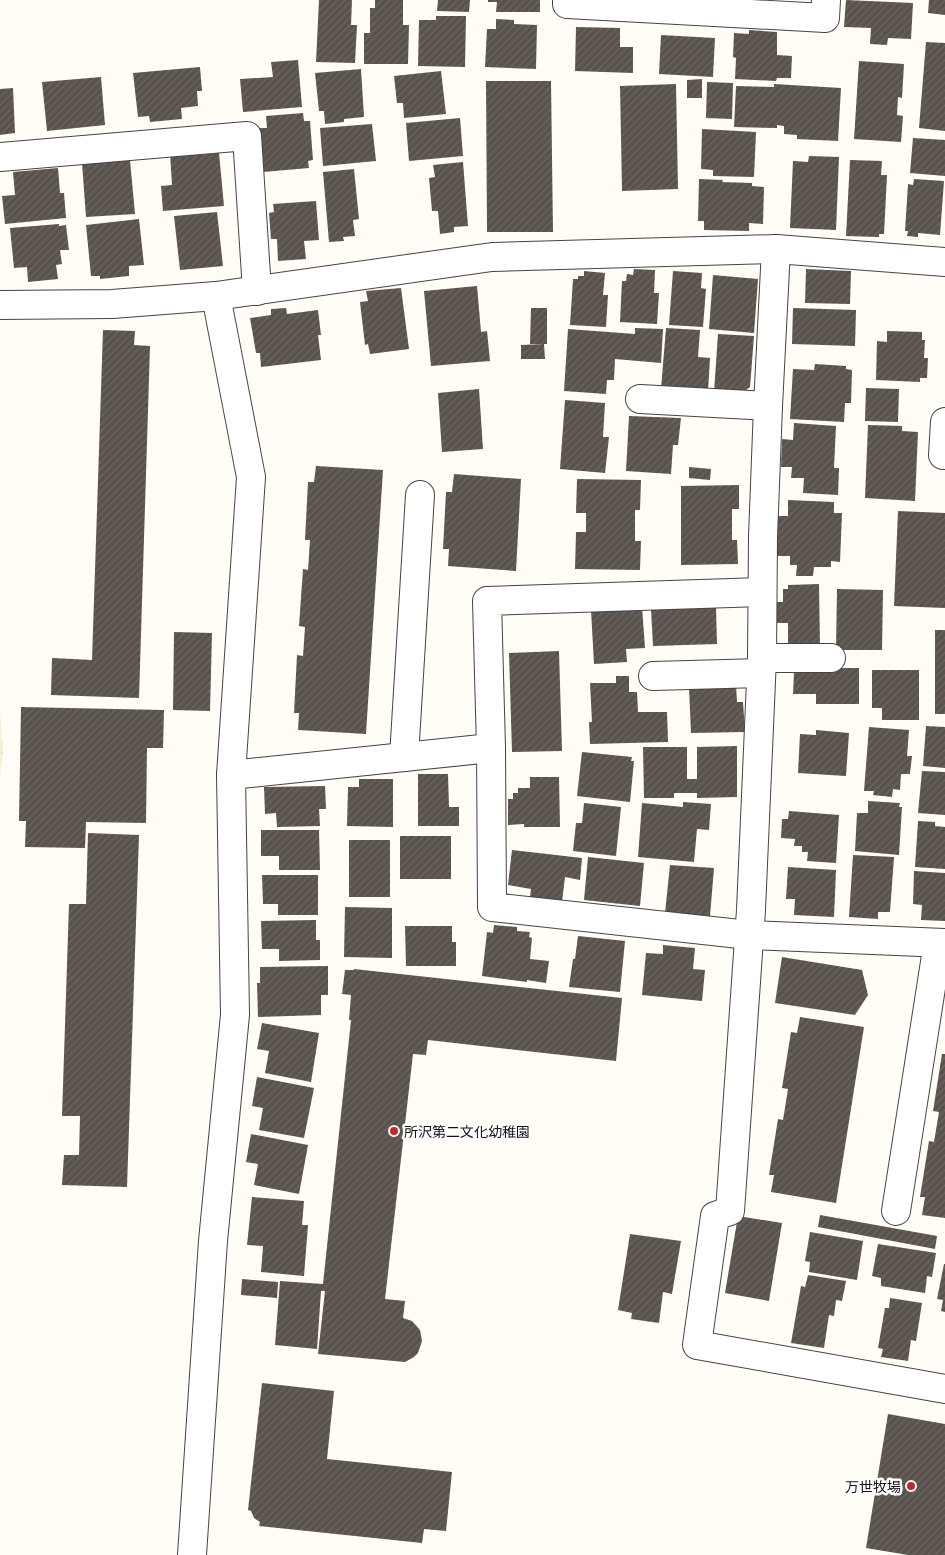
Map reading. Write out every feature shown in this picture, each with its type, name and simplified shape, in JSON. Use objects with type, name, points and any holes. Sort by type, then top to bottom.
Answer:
[{"type":"street","points":[[567,0],[567,4],[825,18],[826,0]]},
{"type":"street","points":[[0,158],[248,136],[257,291]]},
{"type":"street","points":[[776,249],[768,406],[761,665],[750,935],[730,1211],[715,1216],[697,1345],[945,1389]]},
{"type":"street","points":[[0,305],[112,304],[216,296],[492,258],[776,249],[945,262]]},
{"type":"street","points":[[192,1555],[213,1241],[235,1015],[231,775],[251,477],[216,296]]},
{"type":"street","points":[[640,399],[768,406]]},
{"type":"street","points":[[944,455],[945,422]]},
{"type":"street","points":[[404,757],[420,495]]},
{"type":"street","points":[[762,592],[486,601],[491,748],[492,908],[750,935],[942,943],[896,1211]]},
{"type":"street","points":[[653,676],[831,658]]},
{"type":"street","points":[[231,775],[491,748]]},
{"type":"shaded area","points":[[0,708],[3,751],[0,780]]},
{"type":"building","points":[[319,0],[352,0],[351,25],[357,25],[355,63],[316,62]]},
{"type":"building","points":[[375,0],[403,0],[403,25],[409,25],[408,64],[364,64],[364,33],[370,33],[370,8],[375,8]]},
{"type":"building","points":[[438,0],[470,0],[469,12],[437,11]]},
{"type":"building","points":[[488,0],[540,0],[540,12],[496,12],[497,2],[488,2]]},
{"type":"building","points":[[846,0],[913,3],[911,39],[888,38],[887,45],[870,44],[871,28],[844,27]]},
{"type":"building","points":[[929,0],[945,0],[945,15],[928,13]]},
{"type":"building","points":[[436,16],[466,16],[465,67],[418,66],[419,20],[436,20]]},
{"type":"building","points":[[496,19],[514,20],[514,24],[537,25],[536,69],[485,67],[487,29],[496,29]]},
{"type":"building","points":[[576,27],[620,28],[620,47],[633,47],[633,73],[575,71]]},
{"type":"building","points":[[749,30],[777,32],[777,55],[792,56],[791,78],[777,78],[776,81],[735,79],[736,58],[733,57],[734,33],[749,34]]},
{"type":"building","points":[[661,35],[715,38],[713,77],[659,74]]},
{"type":"building","points":[[926,42],[945,43],[945,131],[919,128]]},
{"type":"building","points":[[298,60],[302,107],[243,112],[240,79],[273,77],[271,62]]},
{"type":"building","points":[[859,61],[904,64],[902,98],[898,97],[897,115],[903,116],[901,142],[854,139]]},
{"type":"building","points":[[200,67],[202,91],[197,91],[198,106],[181,108],[182,119],[150,122],[149,116],[138,117],[133,73]]},
{"type":"building","points":[[361,69],[364,117],[344,119],[344,122],[325,124],[324,111],[319,111],[315,73]]},
{"type":"building","points":[[441,71],[446,114],[404,118],[403,103],[397,103],[394,76]]},
{"type":"building","points":[[101,77],[105,125],[47,131],[42,82]]},
{"type":"building","points":[[702,79],[702,98],[687,98],[687,80]]},
{"type":"building","points":[[486,81],[551,81],[553,232],[487,232]]},
{"type":"building","points":[[707,82],[733,83],[732,119],[706,118]]},
{"type":"building","points":[[676,84],[678,189],[622,191],[620,86]]},
{"type":"building","points":[[774,84],[841,88],[838,141],[797,139],[797,135],[784,134],[784,126],[777,125],[777,128],[734,127],[736,86],[774,87]]},
{"type":"building","points":[[13,88],[15,133],[0,135],[0,89]]},
{"type":"building","points":[[303,113],[304,121],[310,121],[313,160],[308,161],[309,168],[263,172],[258,128],[267,128],[266,116]]},
{"type":"building","points":[[460,118],[463,156],[409,161],[406,123]]},
{"type":"building","points":[[372,124],[376,161],[323,166],[320,128]]},
{"type":"building","points":[[702,129],[756,132],[754,177],[713,176],[713,170],[701,169]]},
{"type":"building","points":[[913,138],[945,140],[945,176],[910,173]]},
{"type":"building","points":[[198,151],[198,155],[219,153],[224,206],[163,211],[161,186],[172,185],[170,153]]},
{"type":"building","points":[[809,156],[839,157],[836,230],[790,228],[793,161],[808,162]]},
{"type":"building","points":[[130,160],[135,214],[86,217],[82,163]]},
{"type":"building","points":[[850,160],[882,161],[881,175],[887,175],[884,234],[879,234],[879,237],[846,236]]},
{"type":"building","points":[[463,162],[468,226],[454,227],[454,232],[440,234],[438,211],[432,211],[429,178],[435,177],[433,165]]},
{"type":"building","points":[[58,168],[60,193],[64,193],[66,218],[5,224],[2,196],[15,195],[13,172]]},
{"type":"building","points":[[354,169],[359,219],[353,220],[355,236],[343,237],[344,241],[329,242],[323,172]]},
{"type":"building","points":[[699,179],[752,183],[752,186],[764,187],[763,224],[749,223],[749,231],[704,230],[704,221],[698,221]]},
{"type":"building","points":[[914,179],[944,181],[940,235],[918,233],[918,237],[907,236],[908,231],[905,231],[908,184],[913,185]]},
{"type":"building","points":[[316,201],[319,240],[304,241],[306,259],[278,261],[277,239],[271,239],[269,213],[274,212],[273,204]]},
{"type":"building","points":[[217,212],[223,266],[180,270],[174,216]]},
{"type":"building","points":[[139,219],[144,265],[129,266],[129,276],[100,279],[100,276],[91,276],[86,225]]},
{"type":"building","points":[[59,224],[59,226],[66,225],[69,250],[60,250],[62,264],[56,265],[58,279],[28,282],[27,267],[14,268],[10,228]]},
{"type":"building","points":[[634,269],[655,270],[654,293],[659,293],[657,324],[620,322],[622,281],[626,281],[627,274],[633,275]]},
{"type":"building","points":[[806,269],[851,271],[850,304],[805,303]]},
{"type":"building","points":[[584,271],[605,273],[603,295],[608,295],[606,327],[570,325],[573,279],[578,279],[578,276],[584,276]]},
{"type":"building","points":[[673,271],[702,273],[701,288],[706,289],[703,327],[669,325]]},
{"type":"building","points":[[713,275],[758,279],[754,333],[709,329]]},
{"type":"building","points":[[477,286],[481,332],[487,331],[490,361],[431,366],[424,291]]},
{"type":"building","points":[[401,288],[409,349],[370,354],[368,344],[365,345],[360,302],[368,301],[366,291]]},
{"type":"building","points":[[286,308],[287,314],[318,310],[321,360],[261,367],[260,353],[256,353],[250,318],[271,315],[271,309]]},
{"type":"building","points":[[531,308],[547,308],[547,344],[530,344]]},
{"type":"building","points":[[793,308],[856,310],[855,346],[792,344]]},
{"type":"building","points":[[635,328],[663,329],[661,363],[615,359],[614,380],[607,380],[606,394],[564,391],[568,329],[635,334]]},
{"type":"building","points":[[666,328],[700,330],[698,357],[710,358],[708,392],[661,389]]},
{"type":"building","points":[[103,330],[135,331],[134,345],[150,346],[139,698],[51,695],[52,658],[92,660]]},
{"type":"building","points":[[887,331],[922,332],[922,340],[925,340],[924,358],[928,358],[927,378],[920,378],[920,382],[876,380],[877,341],[887,342]]},
{"type":"building","points":[[718,334],[754,336],[750,387],[742,393],[714,392]]},
{"type":"building","points":[[544,344],[545,359],[521,359],[521,345]]},
{"type":"building","points":[[815,364],[846,366],[846,369],[852,370],[851,403],[845,403],[844,422],[790,419],[793,369],[814,370]]},
{"type":"building","points":[[866,388],[899,389],[898,422],[865,421]]},
{"type":"building","points":[[479,389],[483,449],[442,452],[438,393]]},
{"type":"building","points":[[565,400],[605,403],[603,437],[609,437],[605,473],[560,469]]},
{"type":"building","points":[[629,416],[681,418],[678,445],[673,445],[671,474],[626,471]]},
{"type":"building","points":[[794,423],[836,426],[834,468],[839,468],[838,495],[803,493],[804,478],[791,478],[792,467],[781,467],[782,439],[793,440]]},
{"type":"building","points":[[868,425],[902,426],[902,431],[918,432],[915,501],[865,498]]},
{"type":"building","points":[[316,466],[383,470],[366,734],[298,730],[299,713],[294,713],[297,655],[303,656],[305,627],[299,626],[303,569],[308,570],[310,540],[305,540],[308,482],[314,482]]},
{"type":"building","points":[[689,467],[711,469],[710,480],[689,478]]},
{"type":"building","points":[[454,474],[521,479],[516,571],[448,566],[449,549],[443,549],[446,492],[452,492]]},
{"type":"building","points":[[577,479],[641,480],[640,510],[635,510],[635,541],[641,541],[640,570],[575,569],[576,532],[586,532],[586,513],[576,513]]},
{"type":"building","points":[[739,485],[739,509],[732,509],[732,540],[737,540],[738,564],[681,565],[681,486]]},
{"type":"building","points":[[788,500],[834,502],[834,513],[842,513],[840,562],[831,561],[831,567],[814,567],[813,576],[796,576],[797,565],[790,565],[790,556],[776,556],[777,516],[788,516]]},
{"type":"building","points":[[898,511],[945,513],[945,608],[894,606]]},
{"type":"building","points":[[819,584],[820,648],[788,648],[788,623],[777,623],[777,602],[783,602],[783,589],[788,589],[788,585]]},
{"type":"building","points":[[837,589],[883,590],[882,650],[836,650]]},
{"type":"building","points":[[642,607],[645,648],[626,649],[627,662],[594,664],[591,610]]},
{"type":"building","points":[[716,607],[717,644],[653,646],[651,609]]},
{"type":"building","points":[[935,630],[945,630],[945,714],[935,714]]},
{"type":"building","points":[[174,632],[212,633],[210,711],[173,710]]},
{"type":"building","points":[[559,651],[562,751],[512,752],[509,653]]},
{"type":"building","points":[[805,668],[859,668],[859,704],[816,704],[816,694],[793,694],[794,673],[805,673]]},
{"type":"building","points":[[872,670],[919,670],[919,720],[882,720],[882,708],[872,708]]},
{"type":"building","points":[[616,676],[629,676],[629,692],[637,692],[638,712],[667,712],[668,742],[590,744],[589,722],[592,722],[590,683],[616,683]]},
{"type":"building","points":[[736,685],[737,702],[743,702],[745,732],[691,733],[689,688]]},
{"type":"building","points":[[21,707],[164,710],[163,748],[147,748],[146,823],[86,822],[85,848],[25,847],[26,821],[19,821]]},
{"type":"building","points":[[926,726],[945,727],[945,768],[923,766]]},
{"type":"building","points":[[869,727],[909,730],[907,756],[912,756],[910,774],[901,774],[900,790],[893,789],[892,797],[873,795],[874,791],[864,791]]},
{"type":"building","points":[[816,730],[849,733],[846,776],[798,773],[800,734],[816,735]]},
{"type":"building","points":[[737,746],[737,797],[697,798],[697,793],[674,793],[674,798],[644,798],[643,747],[687,747],[687,779],[697,779],[697,747]]},
{"type":"building","points":[[582,752],[632,757],[631,761],[634,761],[630,802],[577,796]]},
{"type":"building","points":[[922,771],[945,772],[945,815],[918,813]]},
{"type":"building","points":[[418,774],[448,774],[449,807],[459,807],[459,826],[418,826]]},
{"type":"building","points":[[530,777],[559,777],[560,827],[524,827],[524,824],[508,825],[508,799],[513,799],[513,793],[518,793],[518,788],[530,788]]},
{"type":"building","points":[[359,779],[393,779],[393,827],[347,826],[348,787],[359,787]]},
{"type":"building","points":[[325,786],[326,809],[319,809],[320,826],[277,827],[276,813],[265,814],[264,787]]},
{"type":"building","points":[[868,801],[900,803],[899,807],[902,807],[899,855],[855,851],[857,813],[868,813]]},
{"type":"building","points":[[683,802],[711,804],[709,830],[697,829],[694,862],[638,857],[642,803],[683,807]]},
{"type":"building","points":[[584,803],[621,807],[616,856],[573,851],[576,823],[582,823]]},
{"type":"building","points":[[789,811],[839,815],[836,863],[807,861],[808,852],[802,852],[802,846],[794,846],[795,839],[781,838],[782,819],[788,819]]},
{"type":"building","points":[[918,821],[935,822],[935,826],[945,827],[945,869],[915,867]]},
{"type":"building","points":[[261,830],[319,830],[320,870],[279,870],[279,856],[261,856]]},
{"type":"building","points":[[88,833],[139,835],[127,1187],[62,1185],[64,1155],[79,1155],[80,1116],[62,1116],[69,904],[86,904]]},
{"type":"building","points":[[400,836],[451,836],[451,879],[400,879]]},
{"type":"building","points":[[349,840],[390,840],[390,897],[349,897]]},
{"type":"building","points":[[512,850],[582,858],[580,880],[565,877],[562,902],[530,897],[531,889],[508,885]]},
{"type":"building","points":[[853,855],[894,857],[890,912],[878,912],[878,919],[849,917]]},
{"type":"building","points":[[588,857],[644,863],[640,906],[584,900]]},
{"type":"building","points":[[670,865],[714,868],[710,916],[665,913]]},
{"type":"building","points":[[788,867],[836,870],[834,917],[794,915],[795,899],[786,899]]},
{"type":"building","points":[[914,871],[945,873],[945,921],[921,920],[922,905],[913,904]]},
{"type":"building","points":[[262,875],[318,875],[318,915],[278,915],[278,904],[263,904]]},
{"type":"building","points":[[345,907],[392,908],[392,958],[344,957]]},
{"type":"building","points":[[316,920],[316,940],[320,940],[320,960],[279,961],[279,949],[262,949],[261,921]]},
{"type":"building","points":[[494,925],[517,927],[517,931],[530,932],[529,937],[532,938],[530,959],[549,961],[546,983],[482,976],[487,932],[493,933]]},
{"type":"building","points":[[405,926],[452,926],[452,942],[456,942],[456,966],[406,966]]},
{"type":"building","points":[[578,936],[625,941],[620,992],[569,987]]},
{"type":"building","points":[[663,945],[695,948],[693,969],[705,970],[702,1001],[642,995],[646,953],[663,954]]},
{"type":"building","points":[[782,957],[862,970],[868,995],[855,1015],[775,1003]]},
{"type":"building","points":[[328,966],[328,995],[321,995],[321,1015],[258,1017],[257,983],[260,983],[260,967]]},
{"type":"building","points":[[354,969],[622,998],[616,1061],[428,1040],[426,1055],[413,1054],[385,1299],[405,1301],[403,1318],[412,1321],[420,1330],[422,1341],[418,1353],[405,1362],[318,1354],[325,1291],[321,1291],[317,1349],[275,1345],[280,1281],[323,1284],[351,1020],[349,1020],[351,995],[342,994],[345,970]]},
{"type":"building","points":[[800,1017],[864,1027],[836,1203],[771,1192],[774,1175],[769,1175],[778,1119],[783,1120],[788,1089],[782,1088],[791,1032],[797,1033]]},
{"type":"building","points":[[262,1023],[319,1033],[311,1082],[265,1073],[269,1051],[257,1049]]},
{"type":"building","points":[[942,1054],[945,1054],[945,1218],[922,1215],[925,1197],[920,1197],[929,1141],[934,1142],[939,1112],[933,1111]]},
{"type":"building","points":[[257,1077],[314,1088],[304,1138],[259,1130],[263,1108],[252,1106]]},
{"type":"building","points":[[251,1134],[308,1145],[299,1194],[254,1185],[258,1164],[246,1162]]},
{"type":"building","points":[[252,1197],[304,1201],[302,1225],[308,1225],[304,1276],[261,1272],[263,1246],[247,1245]]},
{"type":"building","points":[[820,1215],[937,1236],[935,1249],[818,1227]]},
{"type":"building","points":[[738,1216],[782,1223],[769,1301],[725,1293]]},
{"type":"building","points":[[810,1232],[863,1241],[857,1280],[809,1272],[810,1262],[805,1261]]},
{"type":"building","points":[[630,1234],[681,1241],[672,1294],[663,1292],[659,1323],[631,1319],[632,1313],[618,1310]]},
{"type":"building","points":[[878,1244],[936,1253],[932,1277],[927,1276],[925,1293],[881,1286],[881,1278],[872,1276]]},
{"type":"building","points":[[944,1264],[945,1312],[941,1311],[943,1300],[937,1299]]},
{"type":"building","points":[[808,1275],[846,1281],[842,1301],[836,1300],[834,1316],[829,1315],[824,1348],[791,1343],[801,1286],[805,1287]]},
{"type":"building","points":[[242,1279],[278,1282],[277,1298],[241,1295]]},
{"type":"building","points":[[890,1298],[922,1303],[916,1341],[911,1340],[908,1361],[881,1357],[883,1349],[878,1348],[885,1308],[889,1308]]},
{"type":"building","points":[[262,1383],[334,1391],[327,1459],[452,1472],[446,1531],[424,1529],[422,1543],[259,1526],[260,1522],[248,1510]]},
{"type":"building","name":"万世牧場","points":[[888,1414],[945,1424],[945,1555],[908,1555],[866,1548]]},
{"type":"place","name":"所沢第二文化幼稚園","points":[[394,1131]]},
{"type":"place","name":"万世牧場","points":[[911,1486]]}]
